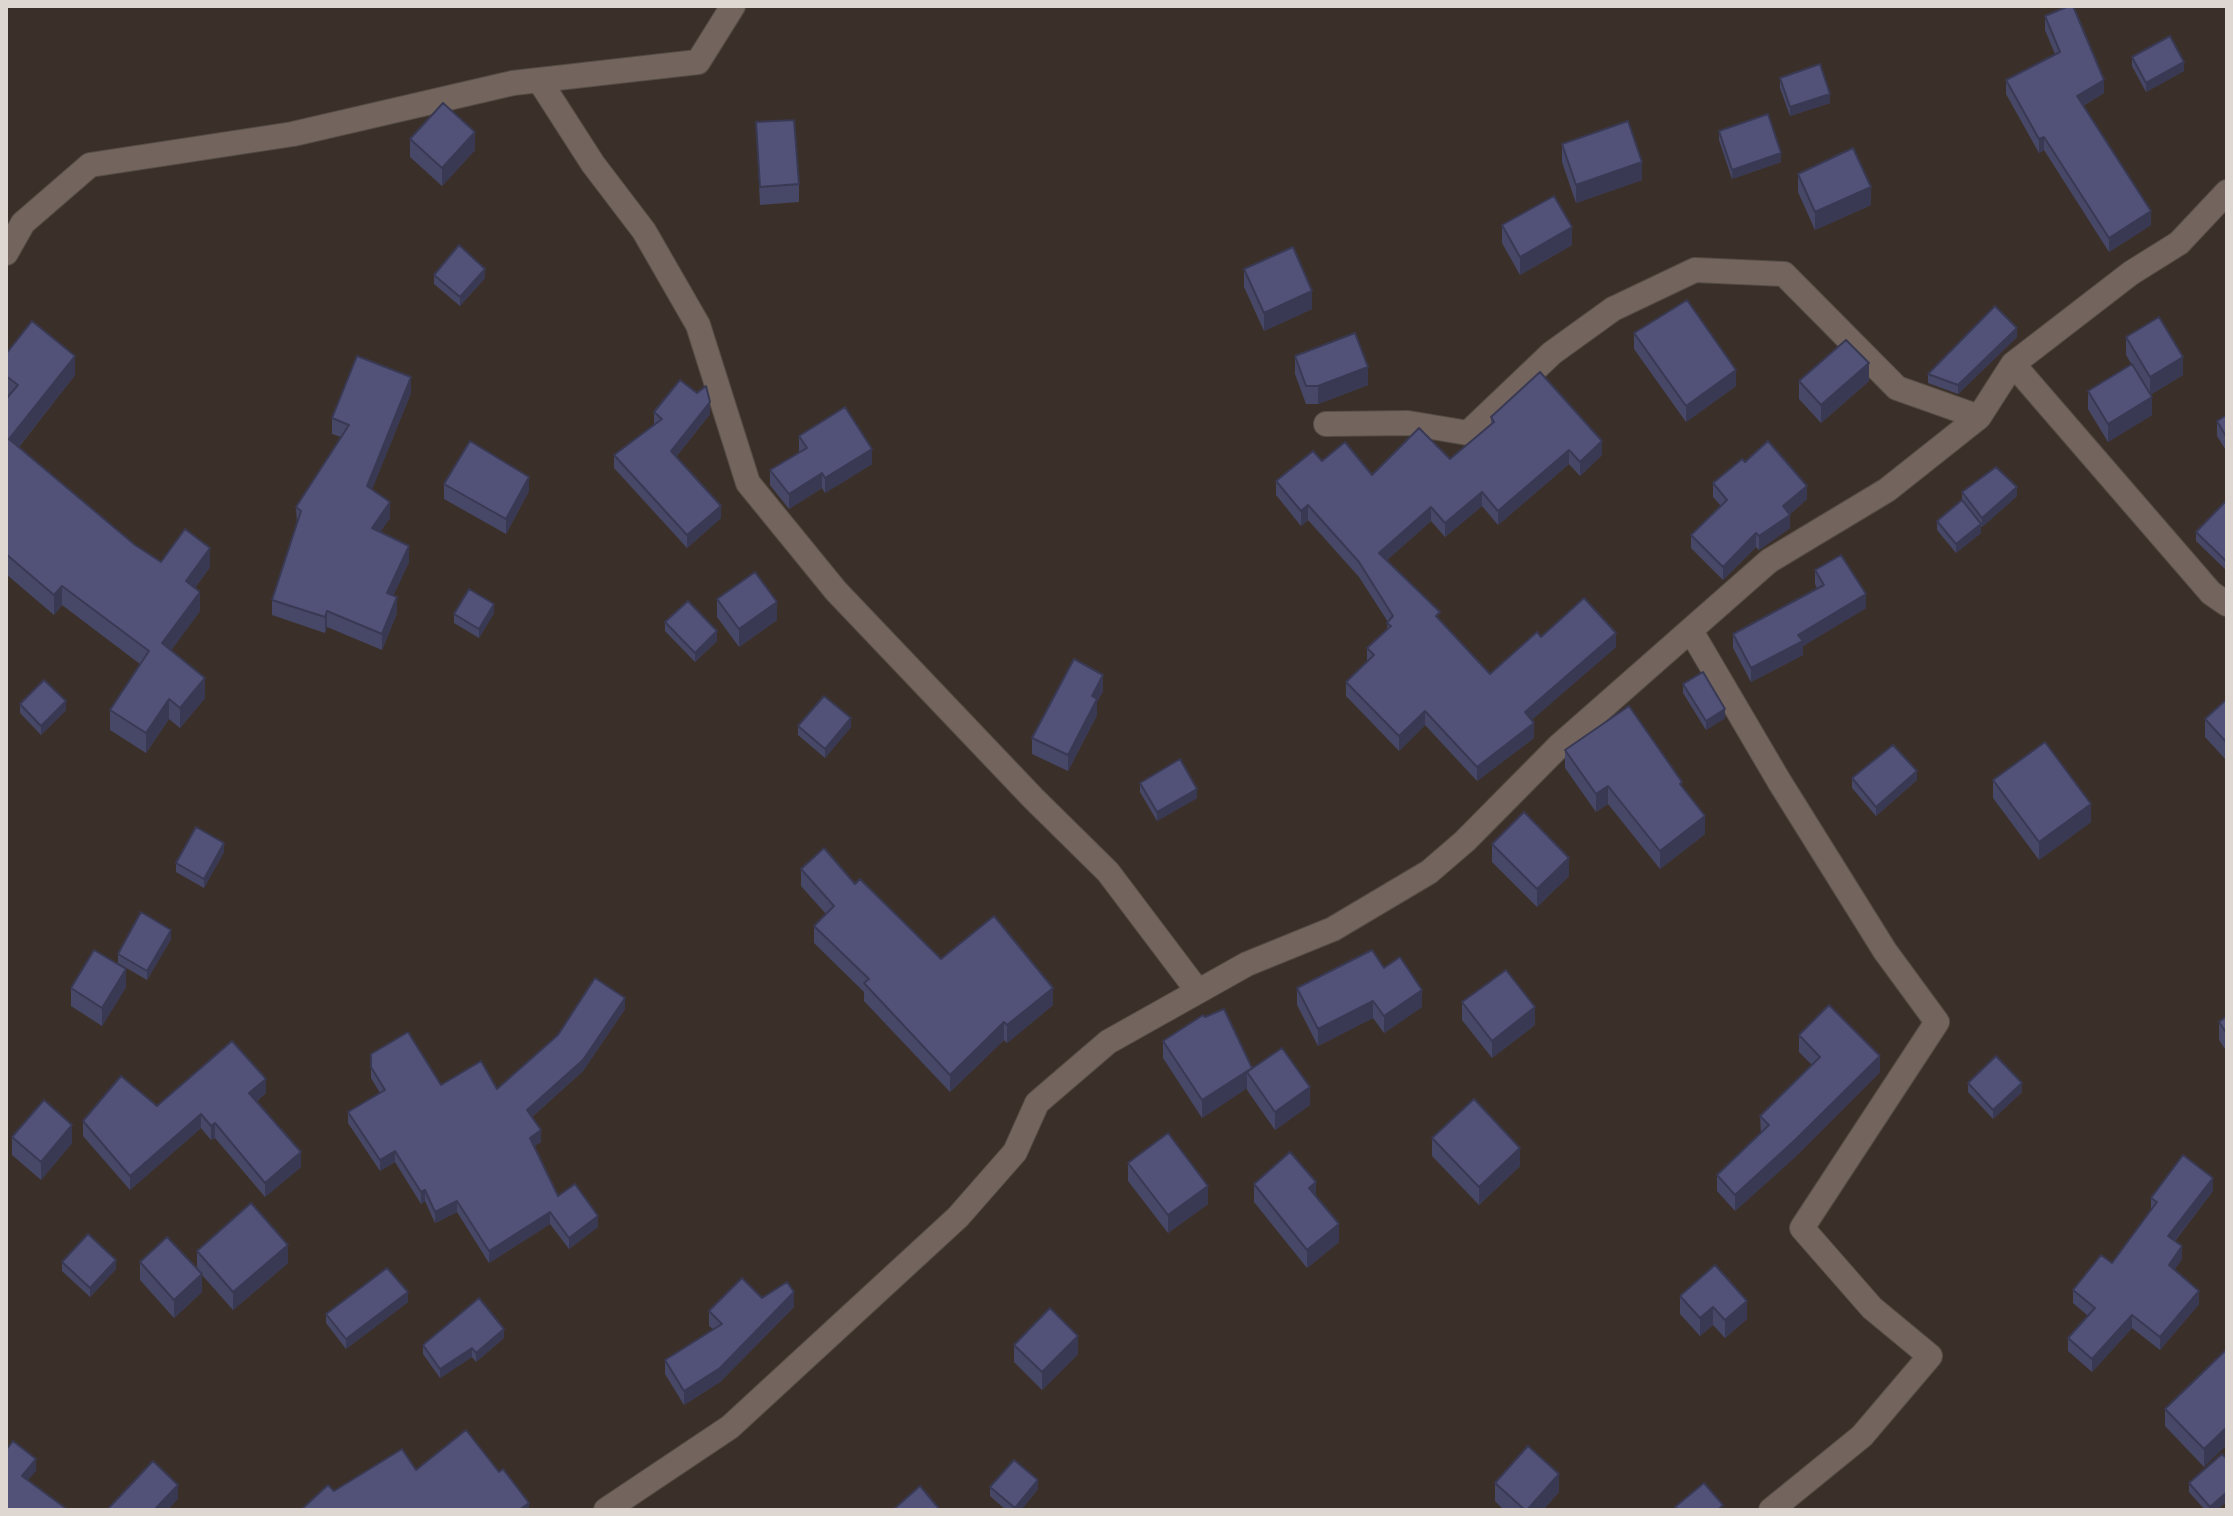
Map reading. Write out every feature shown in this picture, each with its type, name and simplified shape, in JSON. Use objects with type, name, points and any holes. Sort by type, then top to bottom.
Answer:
[{"type":"street","points":[[6,253],[23,223],[90,165],[293,134],[513,83],[698,62],[733,6]]},
{"type":"street","points":[[539,80],[593,164],[644,231],[698,325],[748,483],[836,591],[1033,798],[1108,872],[1197,990]]},
{"type":"street","points":[[606,1510],[730,1427],[958,1217],[1015,1152],[1037,1103],[1108,1042],[1247,964],[1333,929],[1429,872],[1465,841],[1560,745],[1769,561],[1887,490],[1979,417],[2013,364],[2131,273],[2179,243],[2227,192]]},
{"type":"street","points":[[1326,424],[1408,423],[1468,433],[1552,353],[1576,335],[1613,309],[1695,270],[1784,274],[1897,388],[1979,417]]},
{"type":"street","points":[[2013,364],[2211,593],[2227,604]]},
{"type":"street","points":[[1691,631],[1779,781],[1885,951],[1937,1022],[1802,1228],[1872,1308],[1930,1356],[1862,1436],[1771,1510]]},
{"type":"building","points":[[2073,6],[2104,80],[2077,96],[2151,211],[2109,238],[2044,137],[2039,139],[2006,80],[2060,52],[2045,16]]},
{"type":"building","points":[[2170,36],[2184,62],[2146,83],[2132,57]]},
{"type":"building","points":[[1820,64],[1830,94],[1790,107],[1780,78]]},
{"type":"building","points":[[443,103],[475,132],[442,168],[410,139]]},
{"type":"building","points":[[1768,114],[1781,153],[1732,170],[1719,131]]},
{"type":"building","points":[[794,120],[799,184],[760,187],[756,122]]},
{"type":"building","points":[[1628,121],[1642,162],[1576,185],[1562,144]]},
{"type":"building","points":[[1853,148],[1871,187],[1815,212],[1798,174]]},
{"type":"building","points":[[1554,196],[1572,227],[1520,257],[1502,225]]},
{"type":"building","points":[[459,245],[485,269],[460,297],[434,275]]},
{"type":"building","points":[[1293,247],[1312,291],[1264,313],[1244,269]]},
{"type":"building","points":[[1687,300],[1736,370],[1686,406],[1634,333]]},
{"type":"building","points":[[1995,306],[2017,328],[1958,385],[1928,374]]},
{"type":"building","points":[[2159,317],[2183,357],[2150,377],[2126,337]]},
{"type":"building","points":[[32,321],[75,356],[9,439],[135,545],[161,562],[185,529],[210,548],[186,581],[200,592],[162,643],[205,678],[180,708],[169,699],[146,733],[110,710],[149,651],[62,586],[54,595],[6,554],[6,399],[18,385],[6,376],[6,354]]},
{"type":"building","points":[[1355,333],[1368,367],[1318,386],[1306,386],[1295,356]]},
{"type":"building","points":[[1846,340],[1869,363],[1821,405],[1799,381]]},
{"type":"building","points":[[357,356],[411,377],[367,486],[390,502],[372,528],[409,546],[387,593],[397,597],[382,634],[327,611],[325,617],[272,600],[301,511],[296,507],[349,425],[332,418]]},
{"type":"building","points":[[2132,364],[2152,397],[2108,424],[2088,391]]},
{"type":"building","points":[[1540,372],[1602,441],[1580,462],[1569,450],[1498,511],[1482,492],[1445,523],[1431,507],[1379,553],[1440,612],[1436,616],[1490,674],[1537,632],[1541,637],[1584,598],[1616,633],[1525,712],[1534,723],[1477,767],[1425,711],[1399,736],[1346,682],[1374,655],[1367,648],[1391,626],[1387,623],[1393,616],[1359,562],[1308,505],[1301,511],[1276,481],[1313,451],[1322,461],[1345,442],[1372,475],[1419,428],[1450,459],[1494,422],[1491,417]]},
{"type":"building","points":[[680,380],[697,393],[706,386],[710,402],[671,451],[721,506],[687,535],[614,455],[662,419],[654,412]]},
{"type":"building","points":[[845,407],[872,449],[825,478],[822,473],[789,494],[770,470],[807,448],[799,436]]},
{"type":"building","points":[[2227,415],[2227,438],[2217,421]]},
{"type":"building","points":[[470,441],[529,477],[506,519],[444,484]]},
{"type":"building","points":[[1768,441],[1807,486],[1783,506],[1790,515],[1759,536],[1756,533],[1723,567],[1691,535],[1727,500],[1713,483],[1742,459],[1745,462]]},
{"type":"building","points":[[1996,467],[2017,487],[1982,518],[1962,492]]},
{"type":"building","points":[[1962,500],[1981,524],[1956,544],[1937,521]]},
{"type":"building","points":[[2227,500],[2227,562],[2196,532]]},
{"type":"building","points":[[1841,555],[1866,594],[1798,635],[1803,641],[1751,668],[1733,634],[1824,585],[1815,570]]},
{"type":"building","points":[[755,572],[777,602],[739,629],[717,599]]},
{"type":"building","points":[[469,589],[494,604],[479,629],[454,614]]},
{"type":"building","points":[[688,601],[717,631],[695,653],[665,622]]},
{"type":"building","points":[[1074,659],[1103,675],[1092,696],[1097,699],[1068,755],[1032,738]]},
{"type":"building","points":[[1703,672],[1725,709],[1706,721],[1683,684]]},
{"type":"building","points":[[44,680],[66,701],[41,726],[20,704]]},
{"type":"building","points":[[824,696],[851,718],[825,749],[798,726]]},
{"type":"building","points":[[2227,699],[2227,743],[2205,719]]},
{"type":"building","points":[[1629,706],[1705,816],[1660,851],[1608,786],[1596,794],[1565,750]]},
{"type":"building","points":[[2045,742],[2091,804],[2039,842],[1993,780]]},
{"type":"building","points":[[1893,745],[1917,771],[1876,807],[1852,778]]},
{"type":"building","points":[[1180,759],[1197,789],[1157,812],[1140,783]]},
{"type":"building","points":[[1524,812],[1569,858],[1537,889],[1492,844]]},
{"type":"building","points":[[196,827],[224,843],[204,879],[176,863]]},
{"type":"building","points":[[824,848],[855,884],[860,879],[941,959],[994,916],[1053,988],[1007,1025],[1004,1022],[950,1075],[864,983],[869,979],[814,926],[834,906],[801,869]]},
{"type":"building","points":[[141,912],[171,930],[147,971],[118,954]]},
{"type":"building","points":[[94,950],[126,969],[102,1008],[71,988]]},
{"type":"building","points":[[1372,950],[1384,968],[1400,957],[1422,990],[1384,1016],[1373,1001],[1318,1029],[1297,988]]},
{"type":"building","points":[[1506,970],[1535,1007],[1492,1041],[1462,1002]]},
{"type":"building","points":[[595,978],[625,998],[583,1060],[527,1110],[541,1130],[530,1138],[558,1196],[575,1184],[598,1216],[569,1238],[550,1212],[489,1251],[457,1201],[435,1212],[425,1190],[421,1192],[395,1151],[380,1160],[348,1112],[385,1090],[371,1067],[371,1054],[408,1032],[441,1085],[481,1061],[497,1089],[558,1035]]},
{"type":"building","points":[[1829,1005],[1880,1056],[1735,1195],[1717,1175],[1769,1125],[1760,1116],[1820,1057],[1799,1035]]},
{"type":"building","points":[[1224,1009],[1252,1068],[1202,1100],[1163,1041],[1203,1015],[1205,1017]]},
{"type":"building","points":[[2227,1016],[2227,1034],[2219,1022]]},
{"type":"building","points":[[232,1041],[266,1079],[249,1093],[301,1152],[265,1183],[215,1123],[211,1126],[201,1114],[130,1176],[83,1121],[121,1076],[157,1106]]},
{"type":"building","points":[[1282,1048],[1310,1087],[1275,1112],[1247,1072]]},
{"type":"building","points":[[1996,1056],[2022,1083],[1993,1110],[1968,1083]]},
{"type":"building","points":[[1474,1099],[1520,1148],[1479,1187],[1432,1138]]},
{"type":"building","points":[[44,1100],[72,1125],[41,1162],[12,1137]]},
{"type":"building","points":[[1168,1133],[1208,1186],[1168,1215],[1128,1163]]},
{"type":"building","points":[[1290,1152],[1316,1182],[1309,1188],[1339,1224],[1307,1250],[1254,1184]]},
{"type":"building","points":[[2183,1155],[2213,1178],[2168,1236],[2182,1246],[2169,1265],[2199,1291],[2160,1337],[2132,1315],[2092,1359],[2068,1338],[2095,1308],[2073,1290],[2101,1255],[2112,1263],[2157,1202],[2151,1198]]},
{"type":"building","points":[[251,1203],[288,1245],[233,1292],[197,1251]]},
{"type":"building","points":[[88,1234],[116,1260],[90,1288],[62,1262]]},
{"type":"building","points":[[167,1237],[202,1274],[174,1300],[140,1262]]},
{"type":"building","points":[[1715,1265],[1747,1301],[1725,1320],[1713,1307],[1700,1318],[1680,1296]]},
{"type":"building","points":[[387,1268],[408,1292],[346,1339],[326,1314]]},
{"type":"building","points":[[742,1278],[762,1298],[787,1282],[794,1292],[720,1368],[684,1391],[665,1360],[722,1324],[709,1311]]},
{"type":"building","points":[[479,1298],[504,1329],[476,1353],[472,1348],[440,1369],[423,1345]]},
{"type":"building","points":[[1050,1308],[1078,1336],[1042,1372],[1014,1345]]},
{"type":"building","points":[[2227,1349],[2227,1427],[2204,1449],[2165,1409]]},
{"type":"building","points":[[466,1430],[499,1472],[503,1469],[529,1503],[519,1510],[301,1510],[328,1485],[334,1491],[402,1449],[416,1470]]},
{"type":"building","points":[[13,1441],[36,1459],[22,1476],[68,1510],[6,1510],[6,1450]]},
{"type":"building","points":[[1528,1446],[1559,1474],[1525,1510],[1495,1483]]},
{"type":"building","points":[[2222,1454],[2227,1459],[2227,1492],[2210,1507],[2189,1483]]},
{"type":"building","points":[[1014,1460],[1038,1480],[1015,1508],[990,1487]]},
{"type":"building","points":[[153,1461],[178,1485],[154,1510],[107,1510]]},
{"type":"building","points":[[1704,1483],[1723,1505],[1718,1510],[1678,1510],[1675,1507]]},
{"type":"building","points":[[920,1486],[940,1510],[893,1510]]}]
